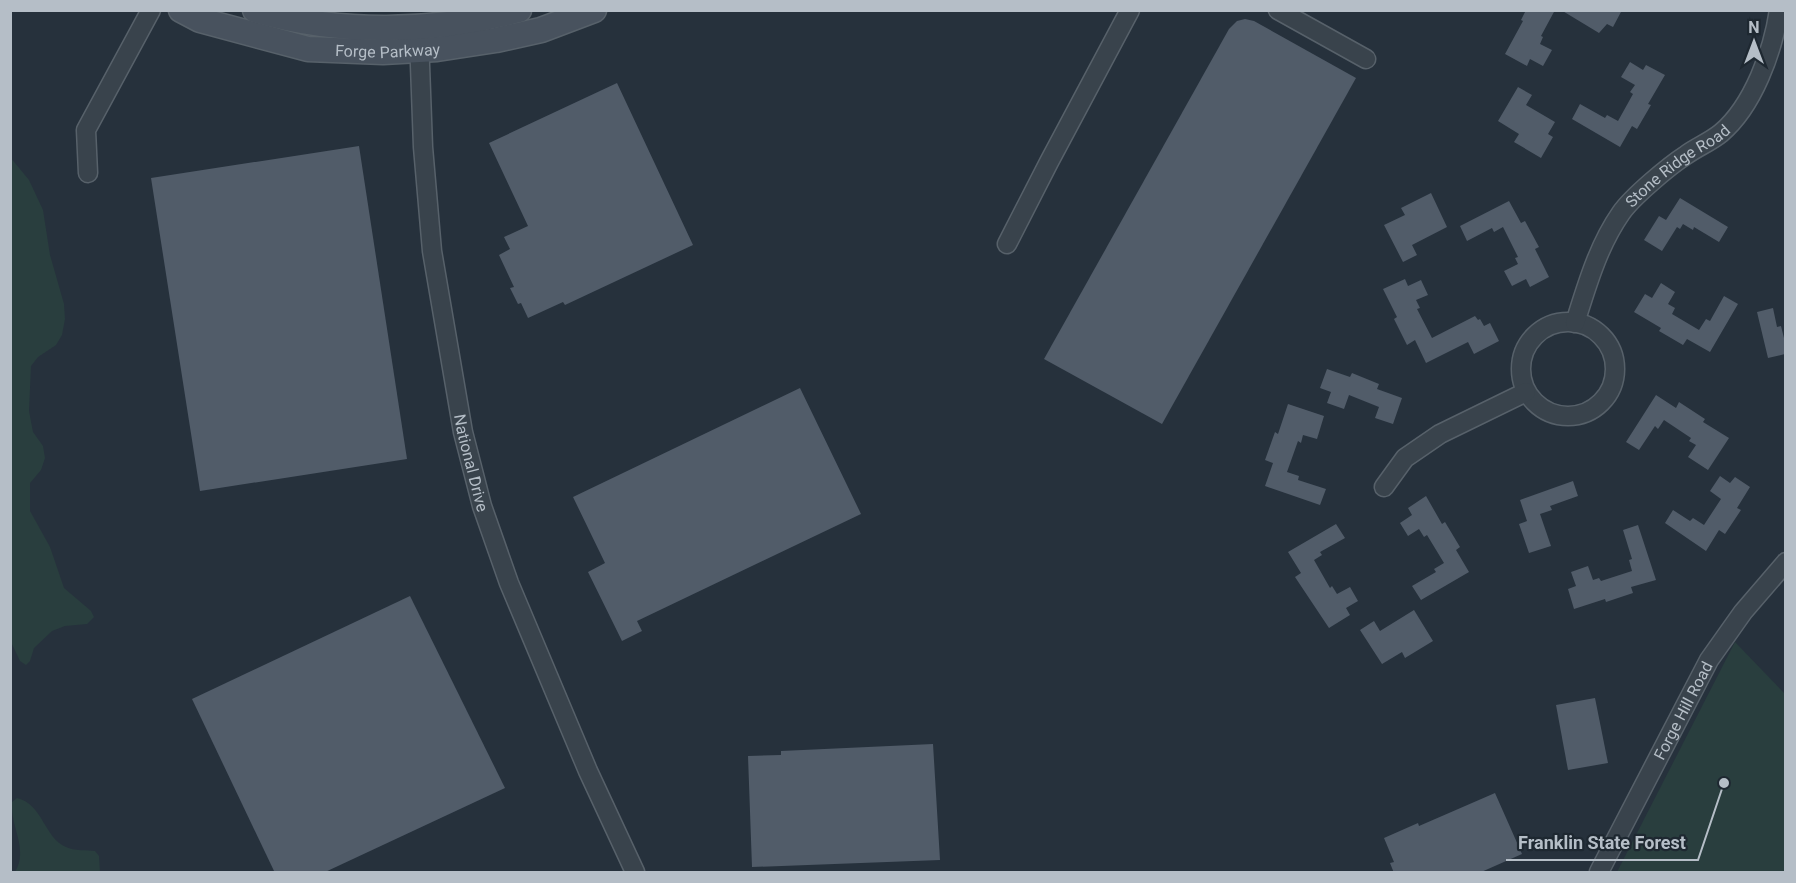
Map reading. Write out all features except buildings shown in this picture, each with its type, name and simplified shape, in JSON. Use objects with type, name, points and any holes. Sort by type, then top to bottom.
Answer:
[{"type":"street","points":[[88,173],[86,130],[151,10]]},
{"type":"street","name":"Forge Parkway","points":[[182,10],[200,20],[308,49],[383,52],[464,22],[519,10]]},
{"type":"street","name":"Forge Parkway","points":[[255,10],[280,18],[419,38],[437,49],[541,30],[594,10]]},
{"type":"street","points":[[1007,244],[1130,10]]},
{"type":"street","points":[[1278,10],[1366,59]]},
{"type":"street","name":"Stone Ridge Road","points":[[1575,323],[1592,268],[1621,213],[1633,198],[1685,155],[1723,131],[1750,97],[1770,53],[1779,10]]},
{"type":"street","name":"National Drive","points":[[419,38],[423,147],[432,251],[463,432],[482,506],[509,583],[588,771],[634,873]]},
{"type":"street","points":[[1575,323],[1589,327],[1601,336],[1610,348],[1615,376],[1610,391],[1602,402],[1590,411],[1576,416],[1561,416],[1547,412],[1526,392],[1521,379],[1520,366],[1523,353],[1539,332],[1550,326],[1575,323]]},
{"type":"street","points":[[1384,487],[1406,458],[1440,434],[1526,392]]},
{"type":"street","name":"Forge Hill Road","points":[[1599,873],[1709,660],[1743,612],[1785,562]]},
{"type":"green space","points":[[10,157],[29,180],[43,210],[50,255],[64,304],[65,319],[62,335],[56,345],[38,357],[31,366],[29,411],[33,432],[43,446],[45,458],[41,470],[30,483],[30,511],[50,547],[64,588],[91,611],[94,617],[87,624],[65,626],[52,631],[34,648],[30,661],[26,665],[20,661],[10,640]]},
{"type":"green space","points":[[1735,642],[1785,694],[1785,872],[1617,872]]},
{"type":"green space","points":[[17,798],[33,807],[59,843],[73,849],[95,851],[99,856],[100,872],[15,872],[19,863],[20,846],[12,802]]},
{"type":"place","name":"Franklin State Forest","points":[[1724,783]]}]
